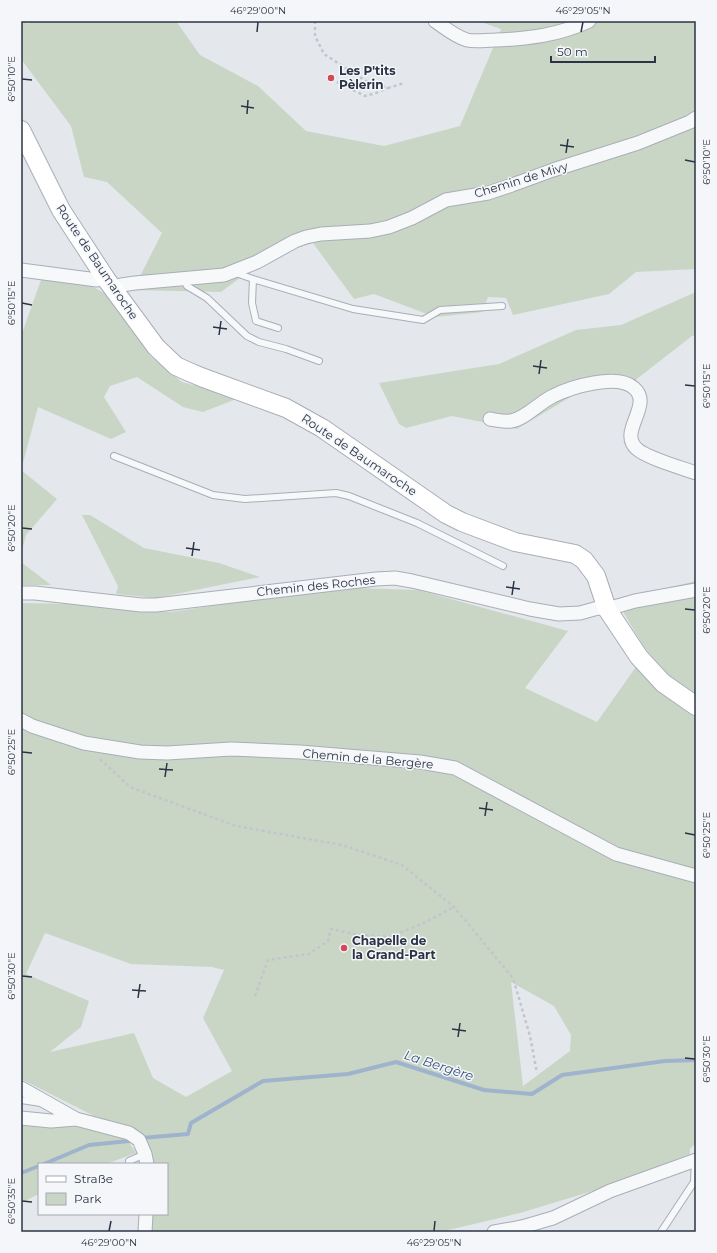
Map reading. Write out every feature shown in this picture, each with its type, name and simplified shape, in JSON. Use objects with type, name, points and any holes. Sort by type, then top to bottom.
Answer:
[{"type":"street","points":[[435,21],[458,36],[468,40],[480,41],[536,38],[566,30],[589,21]]},
{"type":"street","name":"Chemin de Mivy","points":[[21,270],[121,284],[224,275],[257,262],[295,241],[321,234],[370,231],[389,227],[412,218],[446,200],[488,193],[553,170],[638,143],[683,125],[696,118]]},
{"type":"street","name":"Route de Baumaroche","points":[[21,130],[61,210],[109,282],[156,347],[176,366],[201,377],[286,408],[322,428],[446,514],[462,522],[514,542],[575,554],[584,560],[596,576],[607,609],[639,657],[653,673],[675,693],[696,706]]},
{"type":"street","points":[[490,419],[511,421],[520,418],[553,396],[587,384],[617,382],[629,384],[635,388],[641,401],[631,435],[635,448],[640,452],[696,473]]},
{"type":"street","name":"Chemin des Roches","points":[[21,593],[35,593],[141,605],[156,605],[394,578],[412,581],[530,610],[559,614],[580,613],[598,608],[607,609],[635,601],[696,590]]},
{"type":"street","name":"Chemin de la Bergère","points":[[21,720],[32,726],[84,743],[140,752],[167,753],[231,749],[314,753],[420,762],[455,768],[616,854],[696,876]]},
{"type":"street","points":[[21,1088],[76,1119],[129,1133],[138,1140],[146,1159]]},
{"type":"street","points":[[21,1118],[51,1120],[76,1119]]},
{"type":"street","points":[[494,1232],[522,1227],[553,1218],[610,1191],[696,1160]]},
{"type":"street","points":[[144,1230],[146,1215]]},
{"type":"lane","points":[[234,272],[353,309],[423,320],[440,310],[502,306]]},
{"type":"lane","points":[[183,278],[187,286],[207,298],[238,328],[254,340],[320,361]]},
{"type":"lane","points":[[253,279],[252,303],[256,321],[278,328]]},
{"type":"lane","points":[[114,456],[213,495],[245,499],[336,493],[350,496],[417,523],[503,566]]},
{"type":"lane","points":[[21,1100],[48,1104]]},
{"type":"lane","points":[[129,1163],[129,1161],[146,1159]]},
{"type":"lane","points":[[662,1232],[694,1182],[696,1160]]},
{"type":"path","points":[[315,21],[314,36],[324,54],[366,81],[388,88]]},
{"type":"path","points":[[337,82],[365,96],[376,94],[388,88],[404,84]]},
{"type":"path","points":[[84,743],[130,787],[236,826],[342,845],[402,865],[454,907],[513,978],[530,1036],[536,1073]]},
{"type":"path","points":[[255,996],[268,960],[309,954],[328,941],[331,929],[358,935],[389,937],[422,924],[454,907]]},
{"type":"green space","points":[[21,21],[26,21],[28,24],[33,21],[176,21],[200,55],[258,86],[306,131],[384,146],[460,126],[501,29],[478,21],[696,21],[696,269],[636,272],[609,294],[513,315],[506,298],[488,297],[483,312],[435,317],[374,294],[354,299],[313,243],[268,257],[221,292],[133,290],[162,233],[107,182],[84,177],[71,126],[21,59]]},
{"type":"green space","points":[[41,280],[86,283],[108,295],[150,356],[182,382],[239,398],[203,412],[183,407],[137,377],[110,386],[104,397],[126,432],[111,439],[38,407],[21,470],[21,336]]},
{"type":"green space","points":[[696,292],[696,335],[692,336],[629,385],[594,383],[517,429],[452,416],[406,428],[399,424],[379,383],[499,364],[576,330],[621,325]]},
{"type":"green space","points":[[21,470],[57,499],[26,535],[21,554]]},
{"type":"green space","points":[[82,515],[90,515],[144,548],[219,563],[260,577],[156,598],[116,594],[118,586]]},
{"type":"green space","points":[[21,562],[51,585],[21,585]]},
{"type":"green space","points":[[696,581],[696,1143],[690,1149],[690,1154],[606,1187],[520,1213],[440,1232],[150,1232],[151,1215],[168,1215],[168,1163],[150,1163],[133,1130],[96,1117],[21,1079],[21,603],[72,604],[171,612],[285,595],[357,588],[418,590],[568,631],[525,688],[597,722],[638,664],[675,682],[644,647],[616,600]],"holes":[[[45,933],[131,964],[212,967],[224,970],[203,1018],[232,1071],[186,1097],[153,1078],[134,1033],[50,1052],[81,1027],[89,1001],[26,974]],[[511,982],[554,1006],[571,1035],[570,1051],[523,1086]]]},
{"type":"green space","points":[[74,1125],[126,1138],[136,1153],[109,1163],[38,1163],[38,1194],[21,1203],[21,1126]]},
{"type":"waterway","name":"La Bergère","points":[[142,1138],[188,1134],[191,1123],[263,1081],[348,1074],[396,1062],[484,1090],[532,1094],[562,1075],[665,1061],[696,1060]]},
{"type":"waterway","name":"La Bergère","points":[[46,1163],[89,1145],[129,1141]]},
{"type":"waterway","name":"La Bergère","points":[[21,1173],[38,1166]]},
{"type":"place","name":"Les P'tits Pèlerin","points":[[331,78]]},
{"type":"place","name":"Chapelle de la Grand-Part","points":[[344,948]]}]
